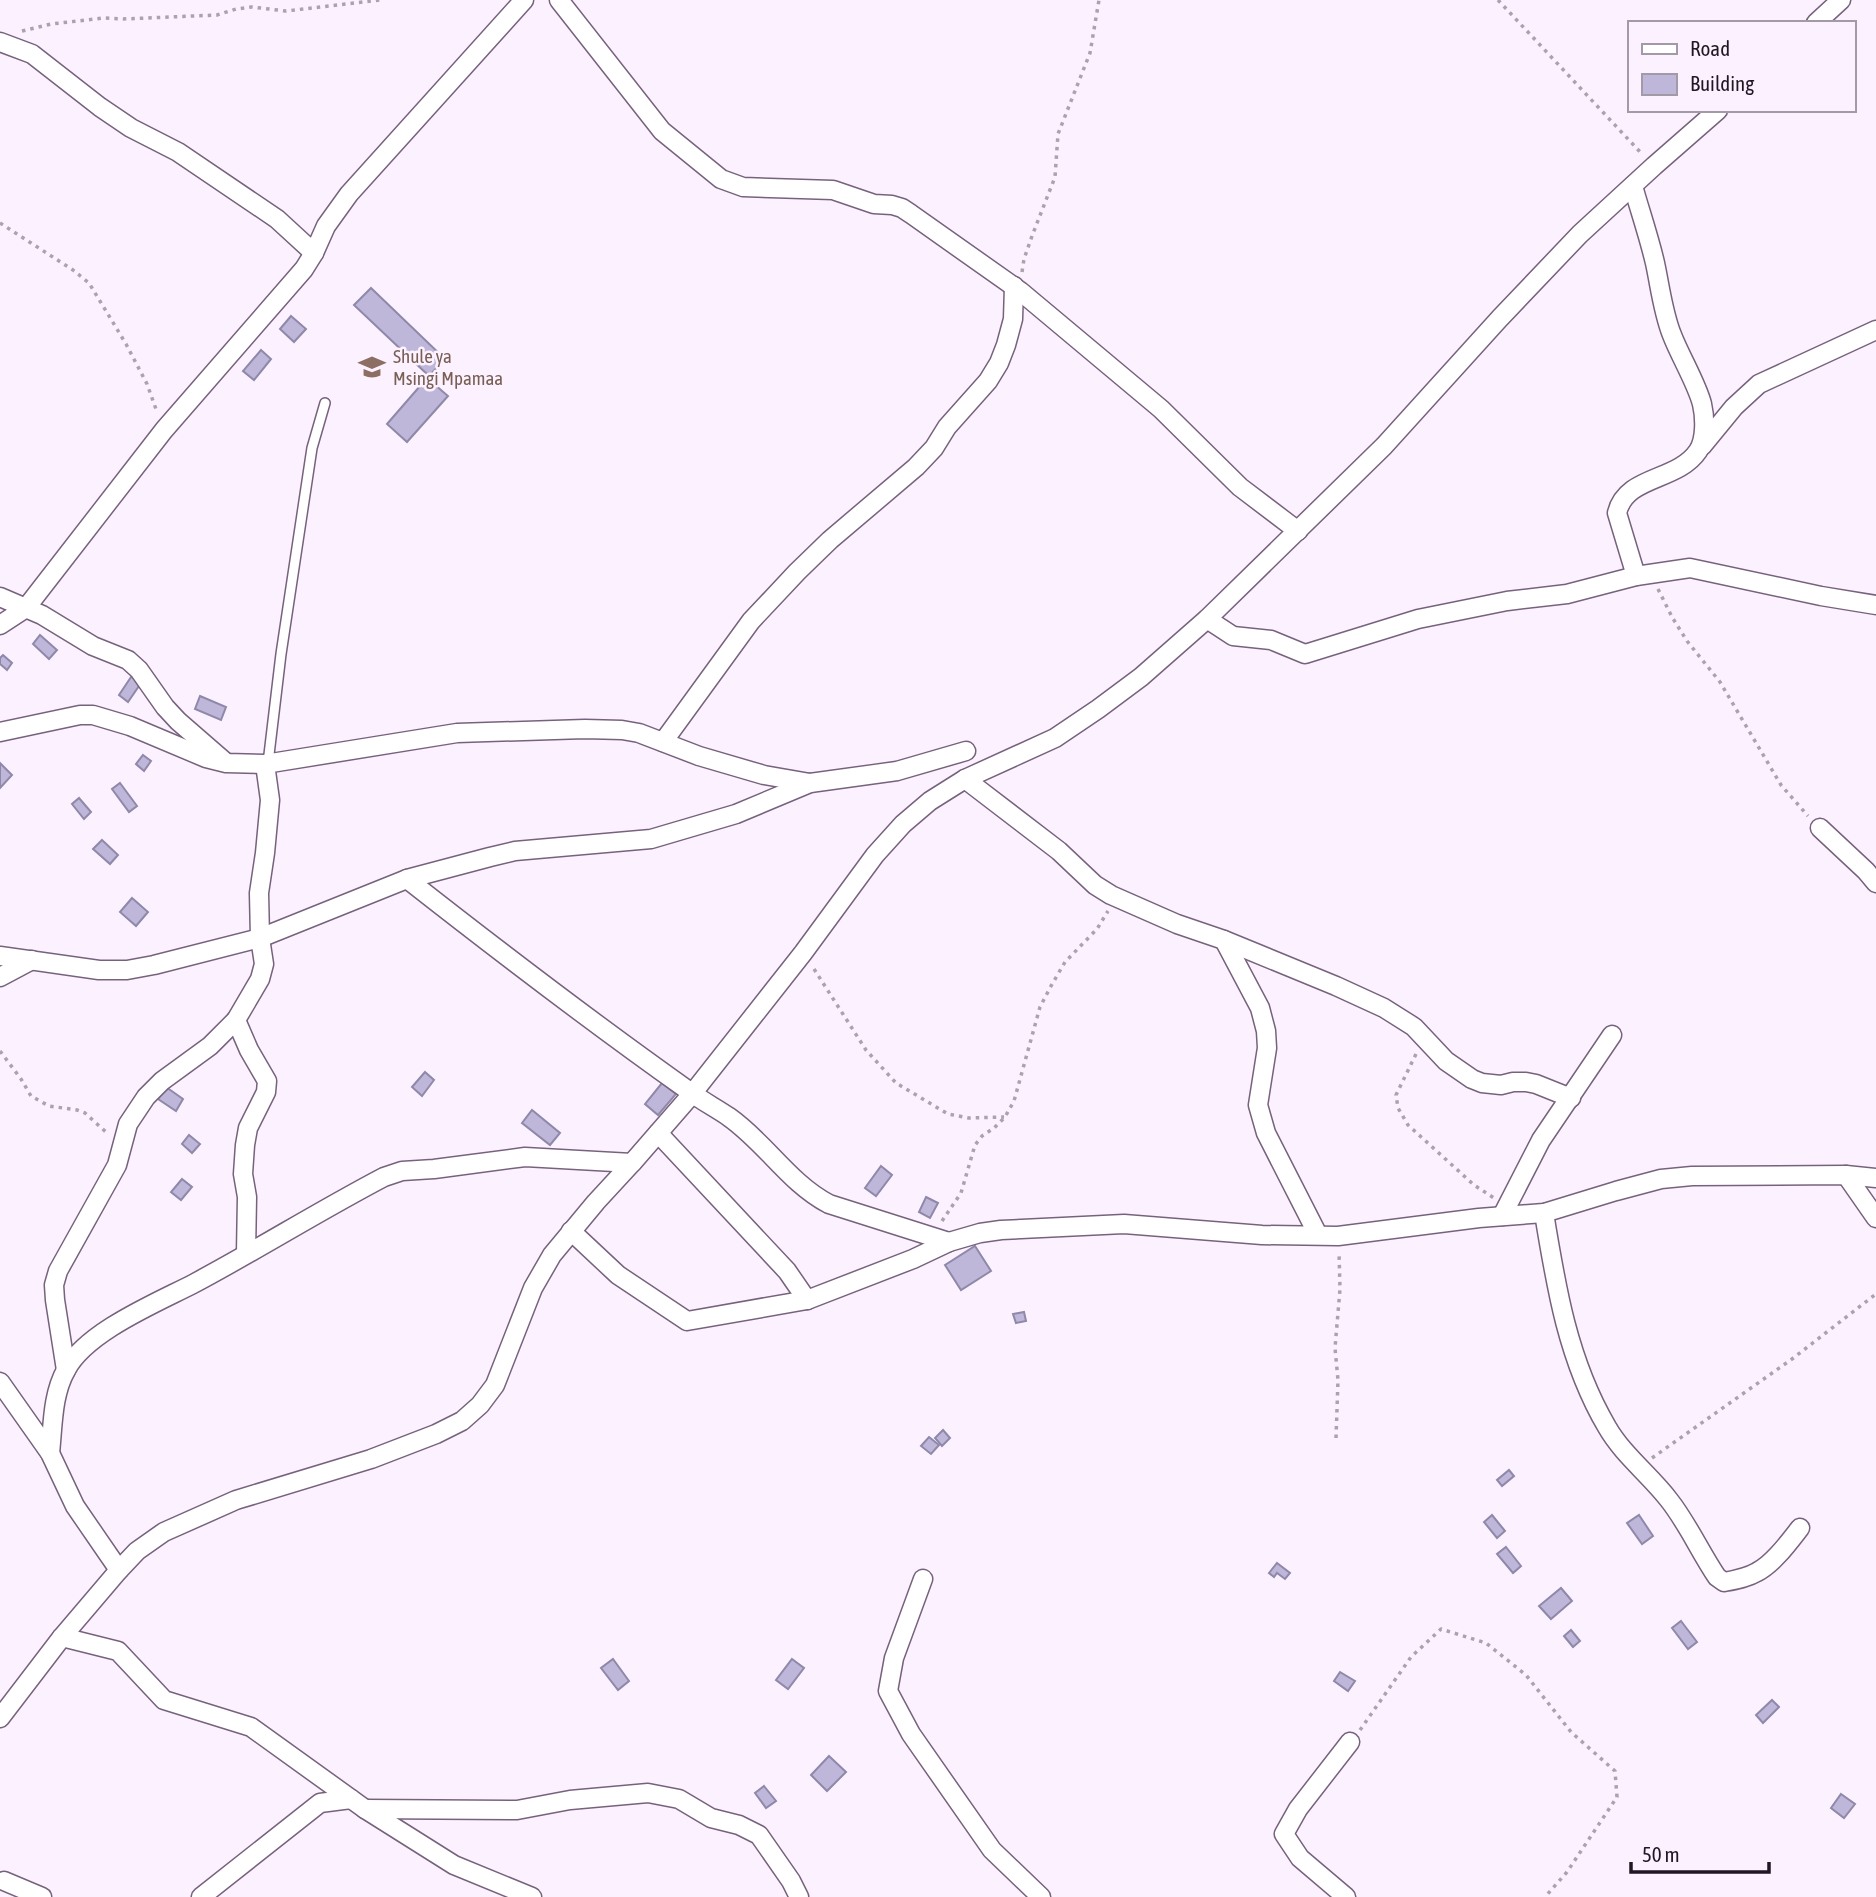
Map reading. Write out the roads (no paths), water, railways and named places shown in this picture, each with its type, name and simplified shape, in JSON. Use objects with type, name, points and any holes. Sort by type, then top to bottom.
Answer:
[{"type":"street","points":[[0,625],[26,608],[164,430],[303,269],[314,253],[326,226],[349,194],[524,0]]},
{"type":"street","points":[[559,0],[662,131],[720,179],[743,187],[833,190],[874,204],[902,208],[1017,288],[1161,409],[1240,487],[1298,531]]},
{"type":"street","points":[[1817,21],[1841,0]]},
{"type":"street","points":[[6,38],[32,54],[131,128],[178,152],[277,219],[314,253]]},
{"type":"street","points":[[0,1718],[62,1637],[119,1570],[137,1552],[164,1532],[236,1500],[371,1459],[436,1434],[462,1421],[480,1405],[495,1385],[533,1288],[552,1255],[692,1094],[803,953],[875,855],[903,824],[930,801],[965,779],[1055,738],[1141,677],[1207,619],[1384,446],[1580,234],[1716,112]]},
{"type":"street","points":[[1633,186],[1654,258],[1671,333],[1702,402],[1704,425],[1701,447]]},
{"type":"street","points":[[663,742],[751,621],[830,540],[916,467],[934,448],[947,426],[988,381],[1006,345],[1017,288]]},
{"type":"street","points":[[1644,575],[1617,513],[1624,496],[1636,487],[1680,468],[1692,459],[1734,407],[1759,384],[1876,330]]},
{"type":"street","points":[[1207,619],[1233,636],[1271,640],[1305,654],[1418,618],[1507,601],[1567,594],[1644,575],[1690,568],[1876,605]]},
{"type":"street","points":[[0,597],[42,615],[93,646],[128,660],[139,670],[165,707],[226,763]]},
{"type":"street","points":[[0,732],[80,715],[93,715],[130,726],[191,753],[226,763],[266,763],[457,733],[622,730],[639,733],[699,756],[764,775],[810,783]]},
{"type":"street","points":[[0,956],[99,971],[154,965],[260,938],[407,879],[515,851],[651,839],[736,814],[810,783],[897,772],[965,751]]},
{"type":"street","points":[[66,1370],[54,1285],[58,1271],[117,1165],[128,1124],[146,1097],[162,1080],[210,1046],[236,1020],[260,979],[264,964],[260,938],[259,892],[270,800],[266,763]]},
{"type":"street","points":[[965,779],[1059,851],[1095,885],[1111,895],[1366,1000],[1414,1027],[1446,1061],[1472,1079],[1501,1085],[1526,1082],[1571,1098]]},
{"type":"street","points":[[1820,828],[1876,883]]},
{"type":"street","points":[[407,879],[576,1009],[753,1135],[792,1179],[814,1197],[941,1239],[1020,1228],[1124,1224],[1262,1235],[1338,1236],[1504,1211],[1544,1213],[1661,1179],[1692,1176],[1846,1175],[1876,1178]]},
{"type":"street","points":[[1224,940],[1260,1008],[1266,1031],[1258,1105],[1266,1133],[1318,1235]]},
{"type":"street","points":[[0,977],[32,960]]},
{"type":"street","points":[[236,1020],[267,1081],[266,1092],[248,1128],[245,1145],[243,1174],[247,1197],[246,1253]]},
{"type":"street","points":[[1504,1211],[1541,1140],[1612,1035]]},
{"type":"street","points":[[658,1133],[787,1271],[807,1300]]},
{"type":"street","points":[[50,1453],[57,1392],[76,1355],[146,1306],[192,1284],[384,1177],[402,1171],[433,1170],[525,1157],[632,1163]]},
{"type":"street","points":[[1846,1175],[1876,1218]]},
{"type":"street","points":[[1544,1213],[1563,1318],[1580,1371],[1607,1427],[1639,1468],[1668,1498],[1691,1531],[1717,1577],[1724,1582],[1758,1572],[1800,1528]]},
{"type":"street","points":[[571,1231],[618,1275],[687,1321],[807,1300],[913,1259],[941,1239]]},
{"type":"street","points":[[0,1382],[50,1453],[75,1506],[119,1570]]},
{"type":"street","points":[[923,1579],[894,1658],[888,1691],[911,1734],[992,1850],[1041,1897]]},
{"type":"street","points":[[62,1637],[118,1651],[164,1700],[251,1727],[358,1804],[454,1865],[532,1897]]},
{"type":"street","points":[[1346,1897],[1300,1858],[1284,1834],[1298,1810],[1350,1742]]},
{"type":"street","points":[[201,1897],[320,1803],[517,1810],[570,1800],[648,1793],[679,1799],[711,1818],[739,1825],[760,1835],[799,1897]]},
{"type":"street","points":[[5,1884],[42,1897]]},
{"type":"lane","points":[[266,763],[313,448],[325,403]]},
{"type":"place","name":"Shule ya Msingi Mpamaa","points":[[372,367]]}]
